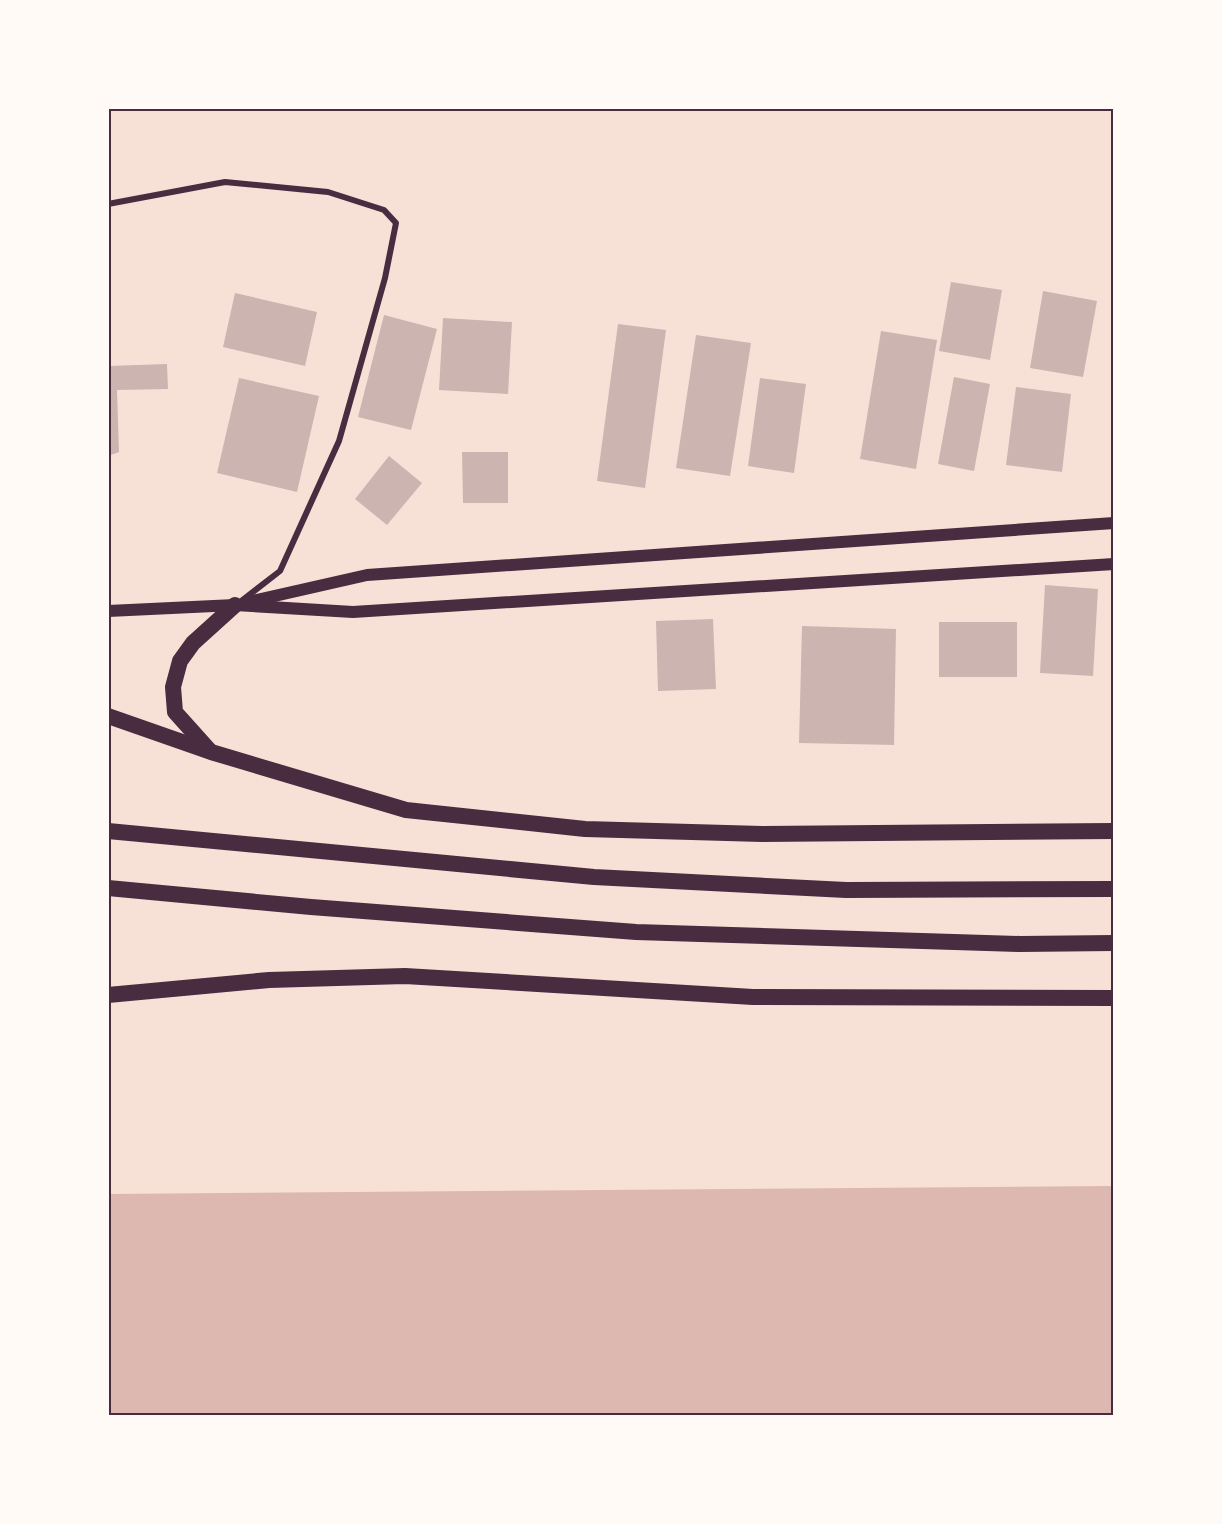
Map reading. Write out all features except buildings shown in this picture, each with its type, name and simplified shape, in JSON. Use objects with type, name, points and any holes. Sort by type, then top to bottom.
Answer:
[{"type":"highway","points":[[211,752],[175,712],[173,687],[180,662],[193,643],[235,605]]},
{"type":"highway","points":[[108,716],[211,752],[406,810],[585,829],[762,834],[1114,831]]},
{"type":"highway","points":[[108,831],[594,878],[846,890],[1114,889]]},
{"type":"highway","points":[[108,888],[311,907],[636,932],[1020,944],[1114,943]]},
{"type":"highway","points":[[108,995],[269,980],[405,976],[753,997],[1114,998]]},
{"type":"main road","points":[[235,605],[367,575],[1114,523]]},
{"type":"main road","points":[[108,611],[235,605],[353,612],[1114,564]]},
{"type":"street","points":[[108,204],[225,182],[328,192],[384,210],[396,223],[385,278],[339,441],[280,571],[235,605]]},
{"type":"shaded area","points":[[1114,1186],[1114,1416],[108,1416],[108,1194]]}]
